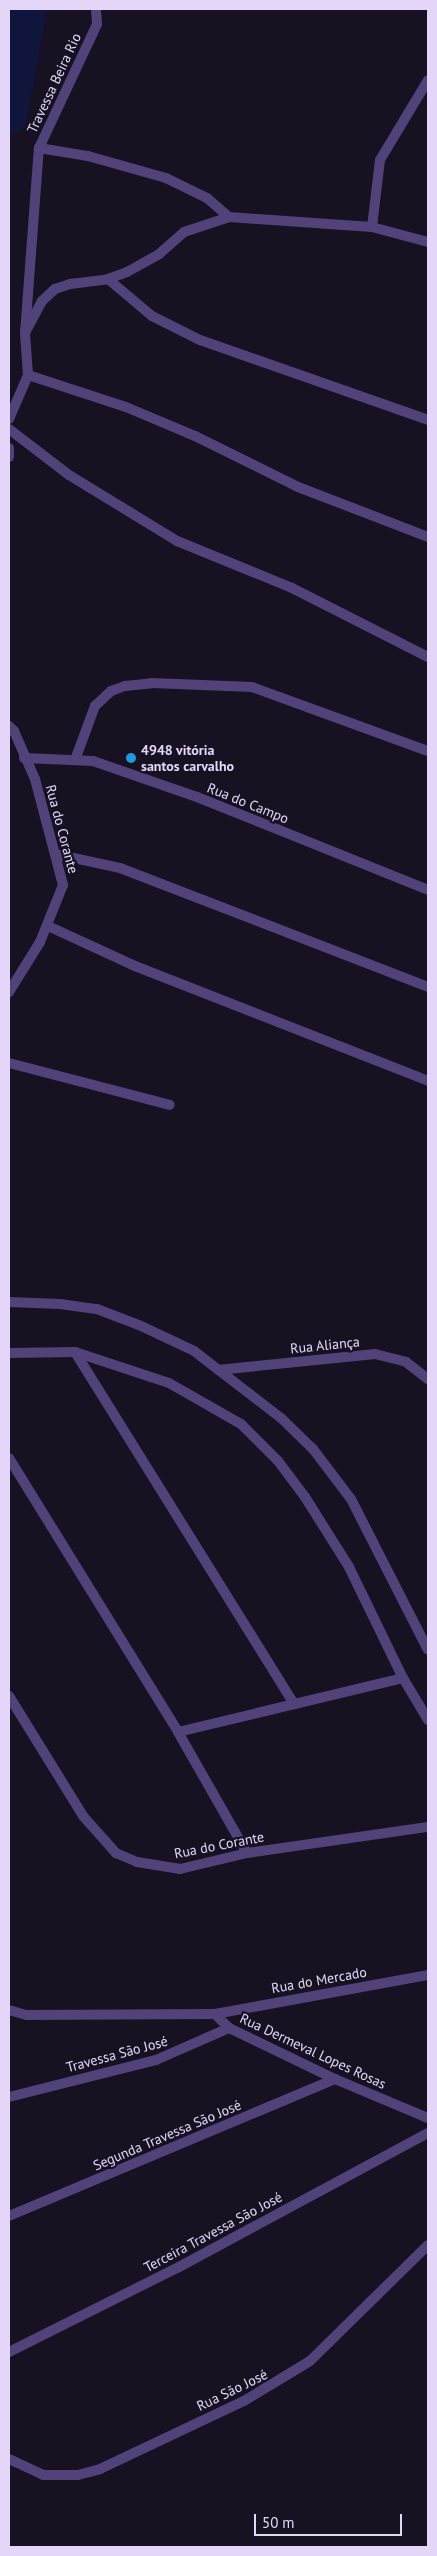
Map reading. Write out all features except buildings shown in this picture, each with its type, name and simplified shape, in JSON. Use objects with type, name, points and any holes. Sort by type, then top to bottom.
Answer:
[{"type":"street","name":"Travessa Beira Rio","points":[[9,418],[28,375],[25,333],[39,148],[97,24],[96,9]]},
{"type":"street","points":[[372,227],[380,160],[428,80]]},
{"type":"street","points":[[39,148],[96,158],[166,178],[208,198],[229,217]]},
{"type":"street","points":[[25,333],[42,301],[55,289],[70,284],[108,279],[142,264],[197,225],[229,217],[372,227],[428,242]]},
{"type":"street","points":[[108,279],[152,316],[200,340],[428,420]]},
{"type":"street","points":[[28,375],[126,407],[195,436],[298,487],[428,537]]},
{"type":"street","points":[[9,429],[69,475],[177,541],[292,588],[428,658]]},
{"type":"street","points":[[76,760],[95,706],[111,691],[125,686],[152,683],[252,688],[428,752]]},
{"type":"street","name":"Rua do Corante","points":[[9,726],[14,731],[34,779],[63,885],[48,926],[9,992]]},
{"type":"street","name":"Rua do Campo","points":[[24,758],[93,761],[197,797],[428,890]]},
{"type":"street","points":[[56,854],[120,868],[428,987]]},
{"type":"street","points":[[48,926],[135,966],[428,1081]]},
{"type":"street","points":[[9,1063],[170,1105]]},
{"type":"street","points":[[9,1302],[43,1302],[97,1309],[194,1351],[294,1430],[313,1449],[351,1498],[428,1650]]},
{"type":"street","points":[[75,1352],[294,1704]]},
{"type":"street","points":[[9,1353],[75,1352],[169,1382],[241,1424],[278,1461],[305,1497],[349,1567],[404,1678],[428,1720]]},
{"type":"street","name":"Rua Aliança","points":[[218,1370],[375,1354],[406,1362],[428,1378]]},
{"type":"street","points":[[9,1458],[178,1732],[248,1852]]},
{"type":"street","points":[[178,1732],[404,1678]]},
{"type":"street","name":"Rua do Corante","points":[[9,1696],[83,1816],[116,1853],[158,1868],[180,1869],[248,1852],[428,1827]]},
{"type":"street","name":"Rua do Mercado","points":[[215,2014],[428,1975]]},
{"type":"street","points":[[9,2010],[26,2014],[215,2014]]},
{"type":"street","name":"Rua Dermeval Lopes Rosas","points":[[215,2014],[229,2028],[335,2079],[428,2118]]},
{"type":"street","name":"Travessa São José","points":[[9,2097],[156,2060],[229,2028]]},
{"type":"street","name":"Segunda Travessa São José","points":[[9,2216],[335,2079]]},
{"type":"street","name":"Terceira Travessa São José","points":[[9,2352],[179,2267],[428,2133]]},
{"type":"street","name":"Rua São José","points":[[9,2460],[43,2475],[78,2476],[100,2470],[244,2401],[310,2361],[428,2245]]},
{"type":"waterway","points":[[9,116],[29,9]]},
{"type":"place","name":"4948 vitória santos carvalho","points":[[131,758]]}]
